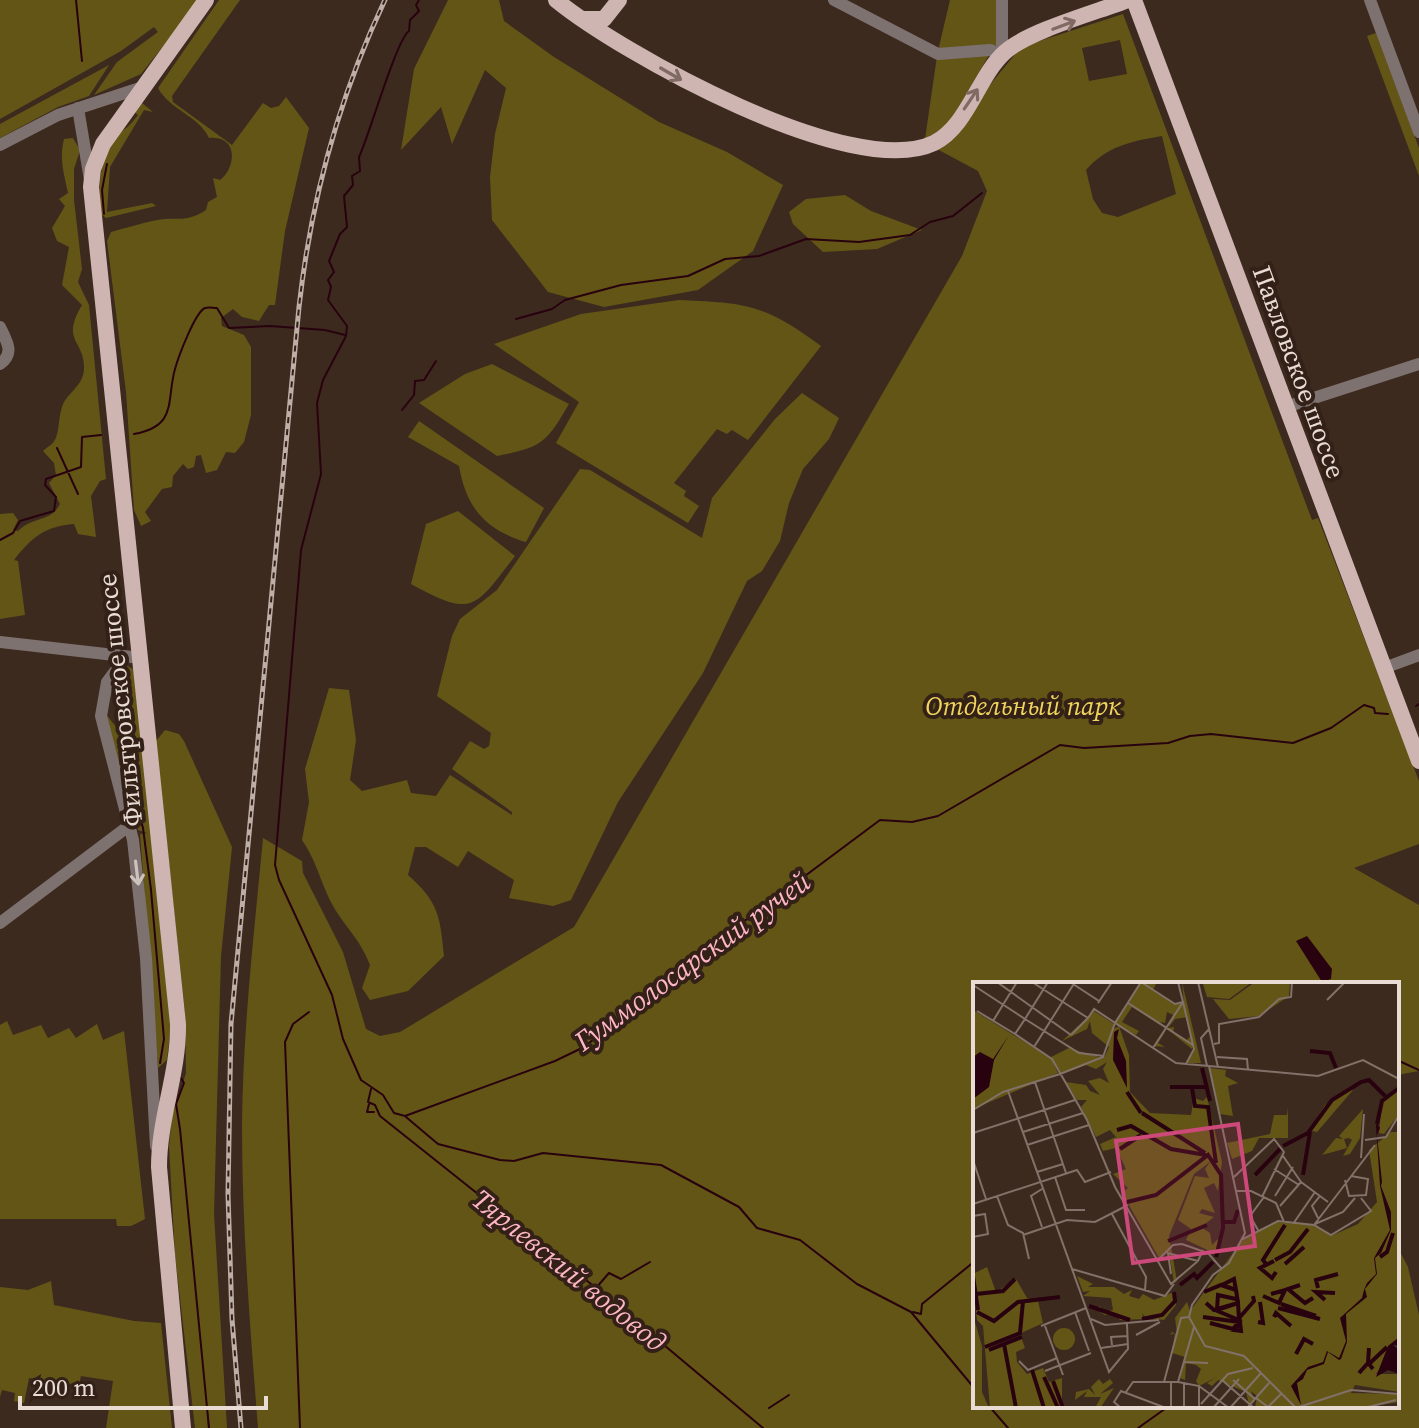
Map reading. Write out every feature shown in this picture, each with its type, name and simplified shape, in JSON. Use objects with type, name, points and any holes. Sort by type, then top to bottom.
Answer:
[{"type":"main road","name":"Фильтровское шоссе","points":[[183,1428],[159,1167],[160,1125],[173,1067],[178,1024],[132,657],[91,187],[93,169],[103,144],[206,0]]},
{"type":"main road","points":[[556,0],[604,35],[682,80],[742,108],[829,140],[868,147],[911,147],[938,141],[955,122],[1002,54],[1021,41],[1131,0]]},
{"type":"main road","points":[[604,35],[609,16],[619,0]]},
{"type":"main road","name":"Павловское шоссе","points":[[1131,0],[1419,761]]},
{"type":"main road","points":[[582,19],[599,21],[609,16]]},
{"type":"street","points":[[834,0],[938,54],[990,50],[1002,54],[1002,0]]},
{"type":"street","points":[[1370,0],[1419,132]]},
{"type":"street","points":[[0,145],[78,108],[143,87]]},
{"type":"street","points":[[78,108],[91,187]]},
{"type":"street","points":[[0,327],[8,344],[8,357],[0,364]]},
{"type":"street","points":[[1286,407],[1419,364]]},
{"type":"street","points":[[0,642],[132,657]]},
{"type":"street","points":[[1384,668],[1419,655]]},
{"type":"street","points":[[132,657],[107,682],[101,716],[130,825],[146,958],[150,1071],[159,1167]]},
{"type":"street","points":[[0,923],[130,825]]},
{"type":"street","points":[[150,1071],[161,1074],[173,1067]]},
{"type":"green space","points":[[0,0],[200,0],[141,74],[94,95],[117,62],[158,32],[154,27],[121,51],[0,119]]},
{"type":"green space","points":[[219,0],[240,0],[172,96],[173,102],[232,145],[263,103],[271,108],[279,106],[286,97],[309,128],[285,231],[275,305],[269,305],[259,321],[242,317],[233,309],[221,318],[222,326],[244,335],[251,347],[251,415],[244,442],[235,453],[226,452],[217,470],[206,473],[201,455],[196,456],[194,467],[188,469],[183,464],[173,476],[172,487],[162,489],[145,512],[151,521],[141,526],[134,510],[126,392],[107,241],[111,232],[157,220],[192,217],[206,210],[208,202],[217,197],[213,178],[220,180],[229,168],[230,147],[219,138],[209,138],[158,88]]},
{"type":"green space","points":[[448,0],[499,0],[504,21],[554,57],[659,122],[727,152],[783,185],[753,251],[698,290],[604,307],[548,292],[492,220],[490,177],[495,134],[506,88],[485,70],[452,144],[441,107],[401,150],[414,69]]},
{"type":"green space","points":[[950,0],[1000,0],[996,45],[938,51]]},
{"type":"green space","name":"Отдельный парк","points":[[1123,14],[1312,520],[1318,518],[1419,781],[1419,844],[1354,868],[1419,905],[1419,1071],[1399,1075],[1399,982],[973,982],[973,1408],[1399,1408],[1399,1250],[1408,1267],[1419,1315],[1419,1428],[258,1428],[245,1238],[242,1124],[247,1017],[263,838],[302,861],[303,873],[343,952],[366,1029],[380,1036],[400,1032],[574,927],[962,256],[987,191],[978,171],[937,149],[1021,47]],"holes":[[[1120,40],[1127,74],[1089,81],[1082,48]],[[1162,136],[1176,194],[1118,217],[1102,213],[1093,199],[1086,170],[1111,150]]]},
{"type":"green space","points":[[1376,33],[1419,148],[1419,176],[1367,36]]},
{"type":"green space","points":[[989,55],[947,127],[925,139],[937,56]]},
{"type":"green space","points":[[109,65],[89,96],[58,107],[0,138],[0,124]]},
{"type":"green space","points":[[142,103],[153,112],[144,110],[110,167],[107,212],[152,203],[156,206],[106,218],[101,214],[100,194],[105,158],[115,138],[138,115],[133,111]]},
{"type":"green space","points":[[73,138],[80,150],[74,169],[74,200],[82,269],[78,282],[89,305],[106,479],[100,481],[91,496],[96,537],[78,534],[74,524],[55,527],[33,539],[14,560],[18,561],[25,615],[0,619],[0,514],[13,513],[18,520],[13,530],[18,531],[52,514],[60,504],[49,483],[56,475],[54,463],[43,451],[55,439],[62,407],[81,380],[84,369],[73,334],[82,305],[62,285],[69,247],[57,241],[52,228],[65,206],[59,199],[68,193],[62,160],[64,139]]},
{"type":"green space","points":[[845,195],[871,211],[922,230],[877,249],[823,252],[793,224],[789,212],[806,199]]},
{"type":"green space","points":[[679,300],[754,308],[784,322],[821,346],[748,440],[732,430],[727,434],[717,429],[674,483],[686,491],[684,496],[699,506],[688,523],[556,443],[579,402],[494,344],[581,314]]},
{"type":"green space","points":[[492,364],[569,404],[542,441],[524,450],[497,456],[419,403],[465,374]]},
{"type":"green space","points":[[802,393],[839,418],[829,439],[803,469],[789,503],[780,541],[762,571],[747,581],[703,673],[618,802],[571,900],[553,906],[509,898],[514,880],[468,851],[458,867],[426,847],[415,847],[408,875],[426,894],[436,911],[444,956],[408,991],[370,1000],[362,988],[370,965],[333,906],[302,840],[309,802],[305,769],[329,688],[349,690],[356,740],[350,780],[362,791],[407,780],[411,793],[436,796],[450,775],[512,815],[452,769],[470,741],[484,749],[489,746],[491,733],[437,696],[452,636],[460,619],[497,590],[580,469],[590,470],[702,538],[712,498],[775,419]]},
{"type":"green space","points":[[419,421],[544,508],[526,542],[499,531],[480,515],[472,505],[459,466],[408,437]]},
{"type":"green space","points":[[458,511],[515,556],[480,597],[471,603],[460,604],[411,584],[426,524]]},
{"type":"green space","points":[[126,665],[133,669],[135,680],[171,1027],[167,1060],[158,1068],[140,834],[147,833],[138,830],[105,713],[124,737],[135,735],[123,670]]},
{"type":"green space","points":[[165,730],[179,734],[184,741],[232,847],[221,956],[214,1214],[227,1428],[210,1428],[206,1397],[208,1428],[195,1428],[175,1255],[169,1146],[172,1117],[186,1073],[185,1013],[156,741]]},
{"type":"green space","points":[[7,1021],[13,1035],[41,1025],[48,1038],[69,1028],[76,1038],[97,1024],[103,1040],[124,1031],[145,1219],[131,1226],[117,1226],[116,1219],[0,1219],[0,1025]]},
{"type":"green space","points":[[51,1281],[54,1305],[134,1321],[161,1323],[172,1428],[106,1428],[113,1381],[81,1376],[79,1385],[29,1378],[24,1403],[14,1401],[15,1393],[2,1390],[0,1397],[0,1287],[28,1290]]},
{"type":"shaded area","points":[[1307,936],[1332,969],[1331,979],[1322,982],[1296,941]]},
{"type":"waterway","points":[[76,0],[82,61]]},
{"type":"waterway","name":"Гуммолосарский ручей","points":[[419,0],[416,5],[419,11],[410,20],[409,31],[398,51],[359,157],[360,171],[352,176],[353,185],[344,196],[347,227],[340,234],[329,261],[334,272],[328,280],[331,287],[328,300],[347,326],[346,336],[323,380],[317,403],[321,474],[301,550],[275,865],[332,995],[343,1039],[361,1080],[383,1095],[394,1113],[405,1116],[555,1061],[584,1047],[723,937],[880,820],[912,822],[938,816],[1060,745],[1084,748],[1168,743],[1211,734],[1293,743],[1331,728],[1364,705],[1374,708],[1375,713],[1388,714]]},
{"type":"waterway","points":[[104,214],[102,190],[107,164]]},
{"type":"waterway","points":[[516,319],[552,309],[565,300],[621,285],[688,276],[725,259],[759,256],[806,239],[859,242],[910,235],[930,222],[953,216],[982,193]]},
{"type":"waterway","points":[[134,434],[158,425],[164,418],[180,355],[192,326],[205,308],[217,308],[229,328],[270,326],[325,330],[345,335]]},
{"type":"waterway","points":[[402,410],[414,395],[415,381],[424,380],[436,361]]},
{"type":"waterway","points":[[0,540],[13,533],[20,521],[54,511],[56,497],[45,485],[46,479],[81,467],[82,437],[101,435]]},
{"type":"waterway","points":[[57,448],[78,494]]},
{"type":"waterway","points":[[119,744],[143,828],[151,890],[164,1039],[160,1063]]},
{"type":"waterway","points":[[300,1428],[285,1042],[293,1024],[309,1012]]},
{"type":"waterway","points":[[1399,1061],[1419,1070]]},
{"type":"waterway","points":[[181,1078],[184,1083],[176,1104],[209,1428]]},
{"type":"waterway","name":"Тярлевский водовод","points":[[371,1089],[368,1102],[375,1105],[380,1116],[596,1288],[763,1428]]},
{"type":"waterway","name":"Тярлевский водовод","points":[[369,1104],[367,1112],[374,1112]]},
{"type":"waterway","points":[[406,1117],[438,1144],[500,1160],[514,1161],[543,1153],[661,1165],[739,1207],[757,1228],[800,1240],[857,1284],[911,1312],[973,1387]]},
{"type":"waterway","points":[[596,1288],[609,1273],[621,1279],[650,1262]]},
{"type":"waterway","points":[[913,1312],[921,1314],[922,1304],[973,1263]]},
{"type":"waterway","points":[[769,1408],[789,1395]]},
{"type":"waterway","points":[[991,1408],[1008,1428]]},
{"type":"waterway","points":[[1138,1428],[1166,1408]]},
{"type":"railway","points":[[241,1428],[232,1319],[228,1194],[231,1024],[299,307],[311,227],[329,150],[353,75],[385,0]]}]
